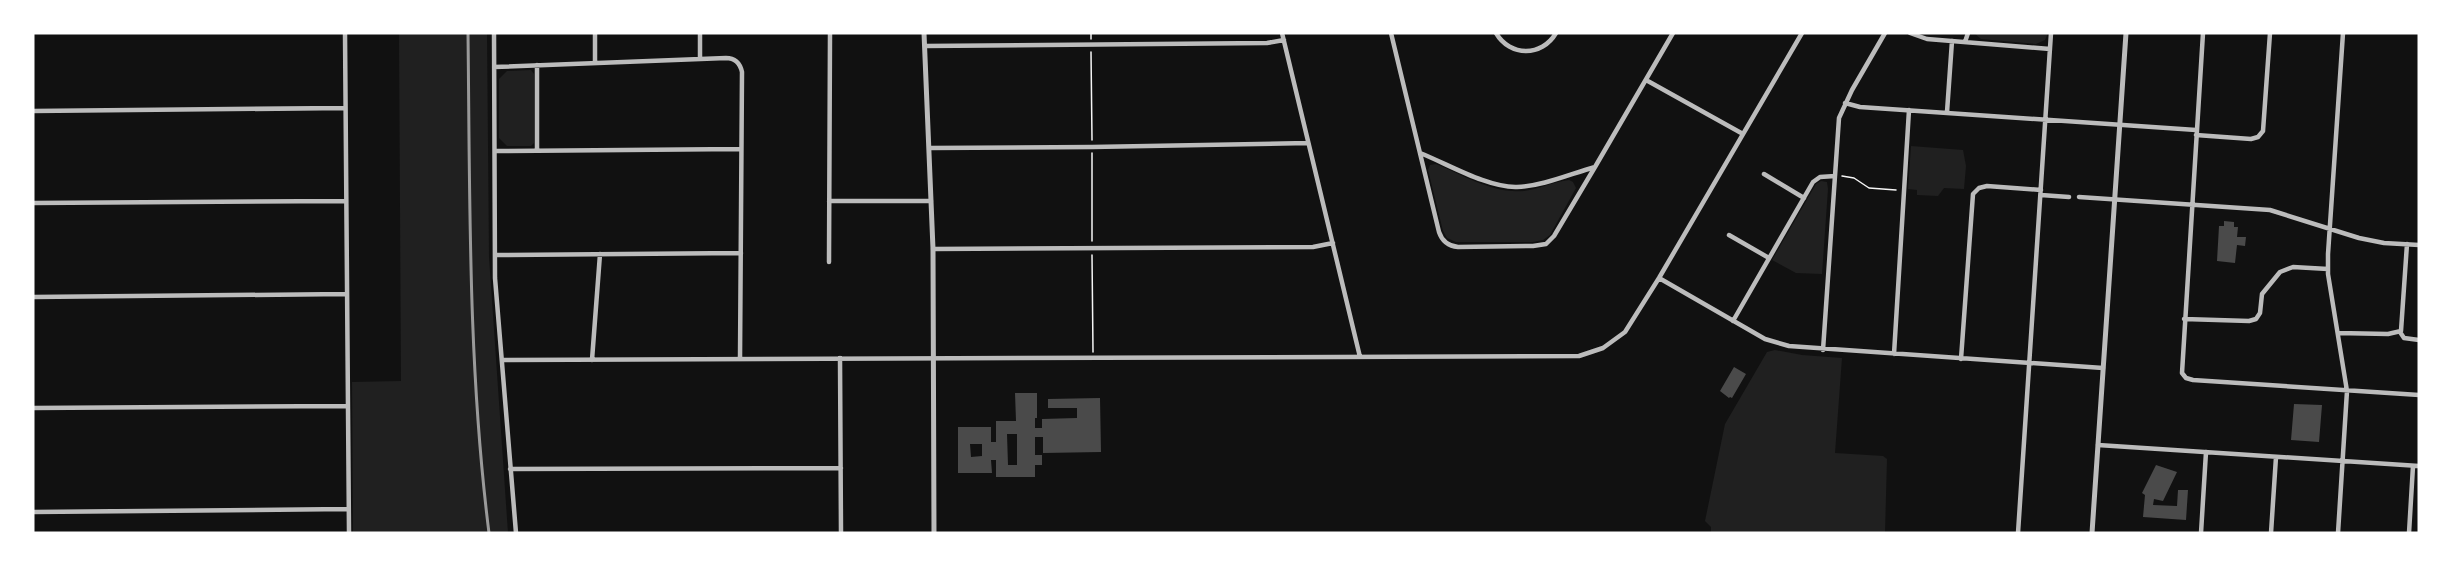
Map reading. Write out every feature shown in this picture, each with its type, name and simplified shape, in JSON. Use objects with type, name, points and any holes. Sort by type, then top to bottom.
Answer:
[{"type":"street","points":[[345,33],[349,533]]},
{"type":"street","points":[[494,33],[495,255],[501,360],[516,533]]},
{"type":"street","points":[[595,33],[595,63]]},
{"type":"street","points":[[700,33],[700,59]]},
{"type":"street","points":[[829,262],[830,33]]},
{"type":"street","points":[[924,33],[933,249],[934,533]]},
{"type":"street","points":[[1282,33],[1360,357]]},
{"type":"street","points":[[1391,33],[1440,236],[1449,245],[1458,247],[1533,246],[1545,244],[1554,236],[1673,33]]},
{"type":"street","points":[[1496,33],[1507,46],[1526,52],[1545,46],[1556,33]]},
{"type":"street","points":[[501,360],[1579,356],[1616,340],[1625,332],[1802,33]]},
{"type":"street","points":[[1823,350],[1839,118],[1845,103],[1885,33]]},
{"type":"street","points":[[1910,33],[1922,38],[2050,49]]},
{"type":"street","points":[[1965,42],[1968,33]]},
{"type":"street","points":[[2018,533],[2051,33]]},
{"type":"street","points":[[2092,533],[2126,33]]},
{"type":"street","points":[[2203,33],[2181,366],[2184,376],[2193,380],[2419,395]]},
{"type":"street","points":[[1845,103],[1909,110],[2119,124],[2251,139],[2258,137],[2263,131],[2270,33]]},
{"type":"street","points":[[2338,533],[2347,390],[2328,269],[2343,33]]},
{"type":"street","points":[[925,46],[1268,43],[1284,40]]},
{"type":"street","points":[[1947,112],[1952,41]]},
{"type":"street","points":[[494,67],[730,58],[736,60],[741,68],[740,359]]},
{"type":"street","points":[[537,65],[537,150]]},
{"type":"street","points":[[1646,80],[1743,134]]},
{"type":"street","points":[[33,111],[345,108]]},
{"type":"street","points":[[1894,354],[1909,110]]},
{"type":"street","points":[[930,148],[1308,142]]},
{"type":"street","points":[[495,151],[741,149]]},
{"type":"street","points":[[1420,153],[1494,184],[1509,187],[1529,186],[1595,167]]},
{"type":"street","points":[[1764,174],[1804,198]]},
{"type":"street","points":[[1733,321],[1804,198],[1818,178],[1835,176]]},
{"type":"street","points":[[1961,359],[1974,194],[1979,188],[1987,186],[2069,197]]},
{"type":"street","points":[[2079,197],[2270,210],[2373,241],[2419,245]]},
{"type":"street","points":[[33,203],[346,201]]},
{"type":"street","points":[[829,201],[931,201]]},
{"type":"street","points":[[1729,235],[1769,258]]},
{"type":"street","points":[[933,249],[1313,247],[1333,243]]},
{"type":"street","points":[[2407,244],[2400,332],[2404,338],[2419,340]]},
{"type":"street","points":[[495,255],[741,253]]},
{"type":"street","points":[[592,360],[600,254]]},
{"type":"street","points":[[2184,319],[2248,321],[2256,319],[2260,313],[2262,294],[2280,272],[2293,267],[2328,269]]},
{"type":"street","points":[[1659,278],[1778,344],[1823,350],[2103,368]]},
{"type":"street","points":[[33,297],[347,294]]},
{"type":"street","points":[[2338,333],[2400,332]]},
{"type":"street","points":[[840,358],[841,533]]},
{"type":"street","points":[[33,408],[348,406]]},
{"type":"street","points":[[2098,445],[2416,466],[2409,533]]},
{"type":"street","points":[[2201,533],[2206,452]]},
{"type":"street","points":[[2271,533],[2276,456]]},
{"type":"street","points":[[510,469],[841,468]]},
{"type":"street","points":[[33,512],[348,509]]},
{"type":"path","points":[[1091,33],[1091,40]]},
{"type":"path","points":[[1091,49],[1092,141]]},
{"type":"path","points":[[1092,151],[1092,242]]},
{"type":"path","points":[[1835,176],[1854,178],[1869,188],[1904,191]]},
{"type":"path","points":[[1092,255],[1093,352]]},
{"type":"shaded area","points":[[399,33],[487,33],[489,257],[508,533],[353,533],[352,382],[401,381]]},
{"type":"shaded area","points":[[1974,33],[2048,33],[2045,40],[2036,44],[1981,39]]},
{"type":"shaded area","points":[[531,70],[534,74],[534,143],[531,146],[507,146],[499,138],[499,79],[507,71]]},
{"type":"shaded area","points":[[1911,146],[1963,150],[1966,166],[1964,189],[1944,188],[1938,196],[1917,195],[1917,190],[1908,189]]},
{"type":"shaded area","points":[[1436,164],[1478,183],[1501,190],[1524,191],[1569,180],[1576,188],[1550,235],[1543,240],[1456,242],[1447,238],[1443,231],[1428,170],[1430,165]]},
{"type":"shaded area","points":[[1821,181],[1827,182],[1828,189],[1822,274],[1796,273],[1772,260],[1816,184]]},
{"type":"shaded area","points":[[1775,350],[1842,358],[1835,453],[1883,456],[1887,459],[1885,533],[1711,533],[1711,527],[1705,521],[1725,424],[1767,352]]},
{"type":"building","points":[[2224,221],[2234,222],[2234,227],[2238,227],[2237,237],[2246,237],[2245,246],[2237,245],[2235,263],[2217,261],[2219,226],[2224,226]]},
{"type":"building","points":[[1734,367],[1746,374],[1732,398],[1729,398],[1720,391]]},
{"type":"building","points":[[1015,393],[1037,393],[1035,428],[1042,428],[1042,419],[1077,418],[1077,408],[1048,408],[1048,399],[1100,398],[1101,452],[1043,453],[1043,437],[1035,437],[1035,455],[1042,455],[1042,465],[1035,465],[1035,477],[996,477],[996,460],[991,460],[992,473],[958,473],[958,427],[991,427],[991,442],[996,442],[996,421],[1016,421]],"holes":[[[1007,434],[1017,434],[1017,465],[1008,465]],[[970,444],[982,444],[982,456],[971,457]]]},
{"type":"building","points":[[2294,404],[2322,405],[2319,442],[2291,440]]},
{"type":"building","points":[[2156,465],[2177,472],[2163,501],[2154,499],[2153,505],[2177,506],[2178,490],[2188,490],[2186,520],[2143,517],[2145,495],[2142,493]]},
{"type":"railway","points":[[468,33],[474,346],[482,471],[489,533]]}]
